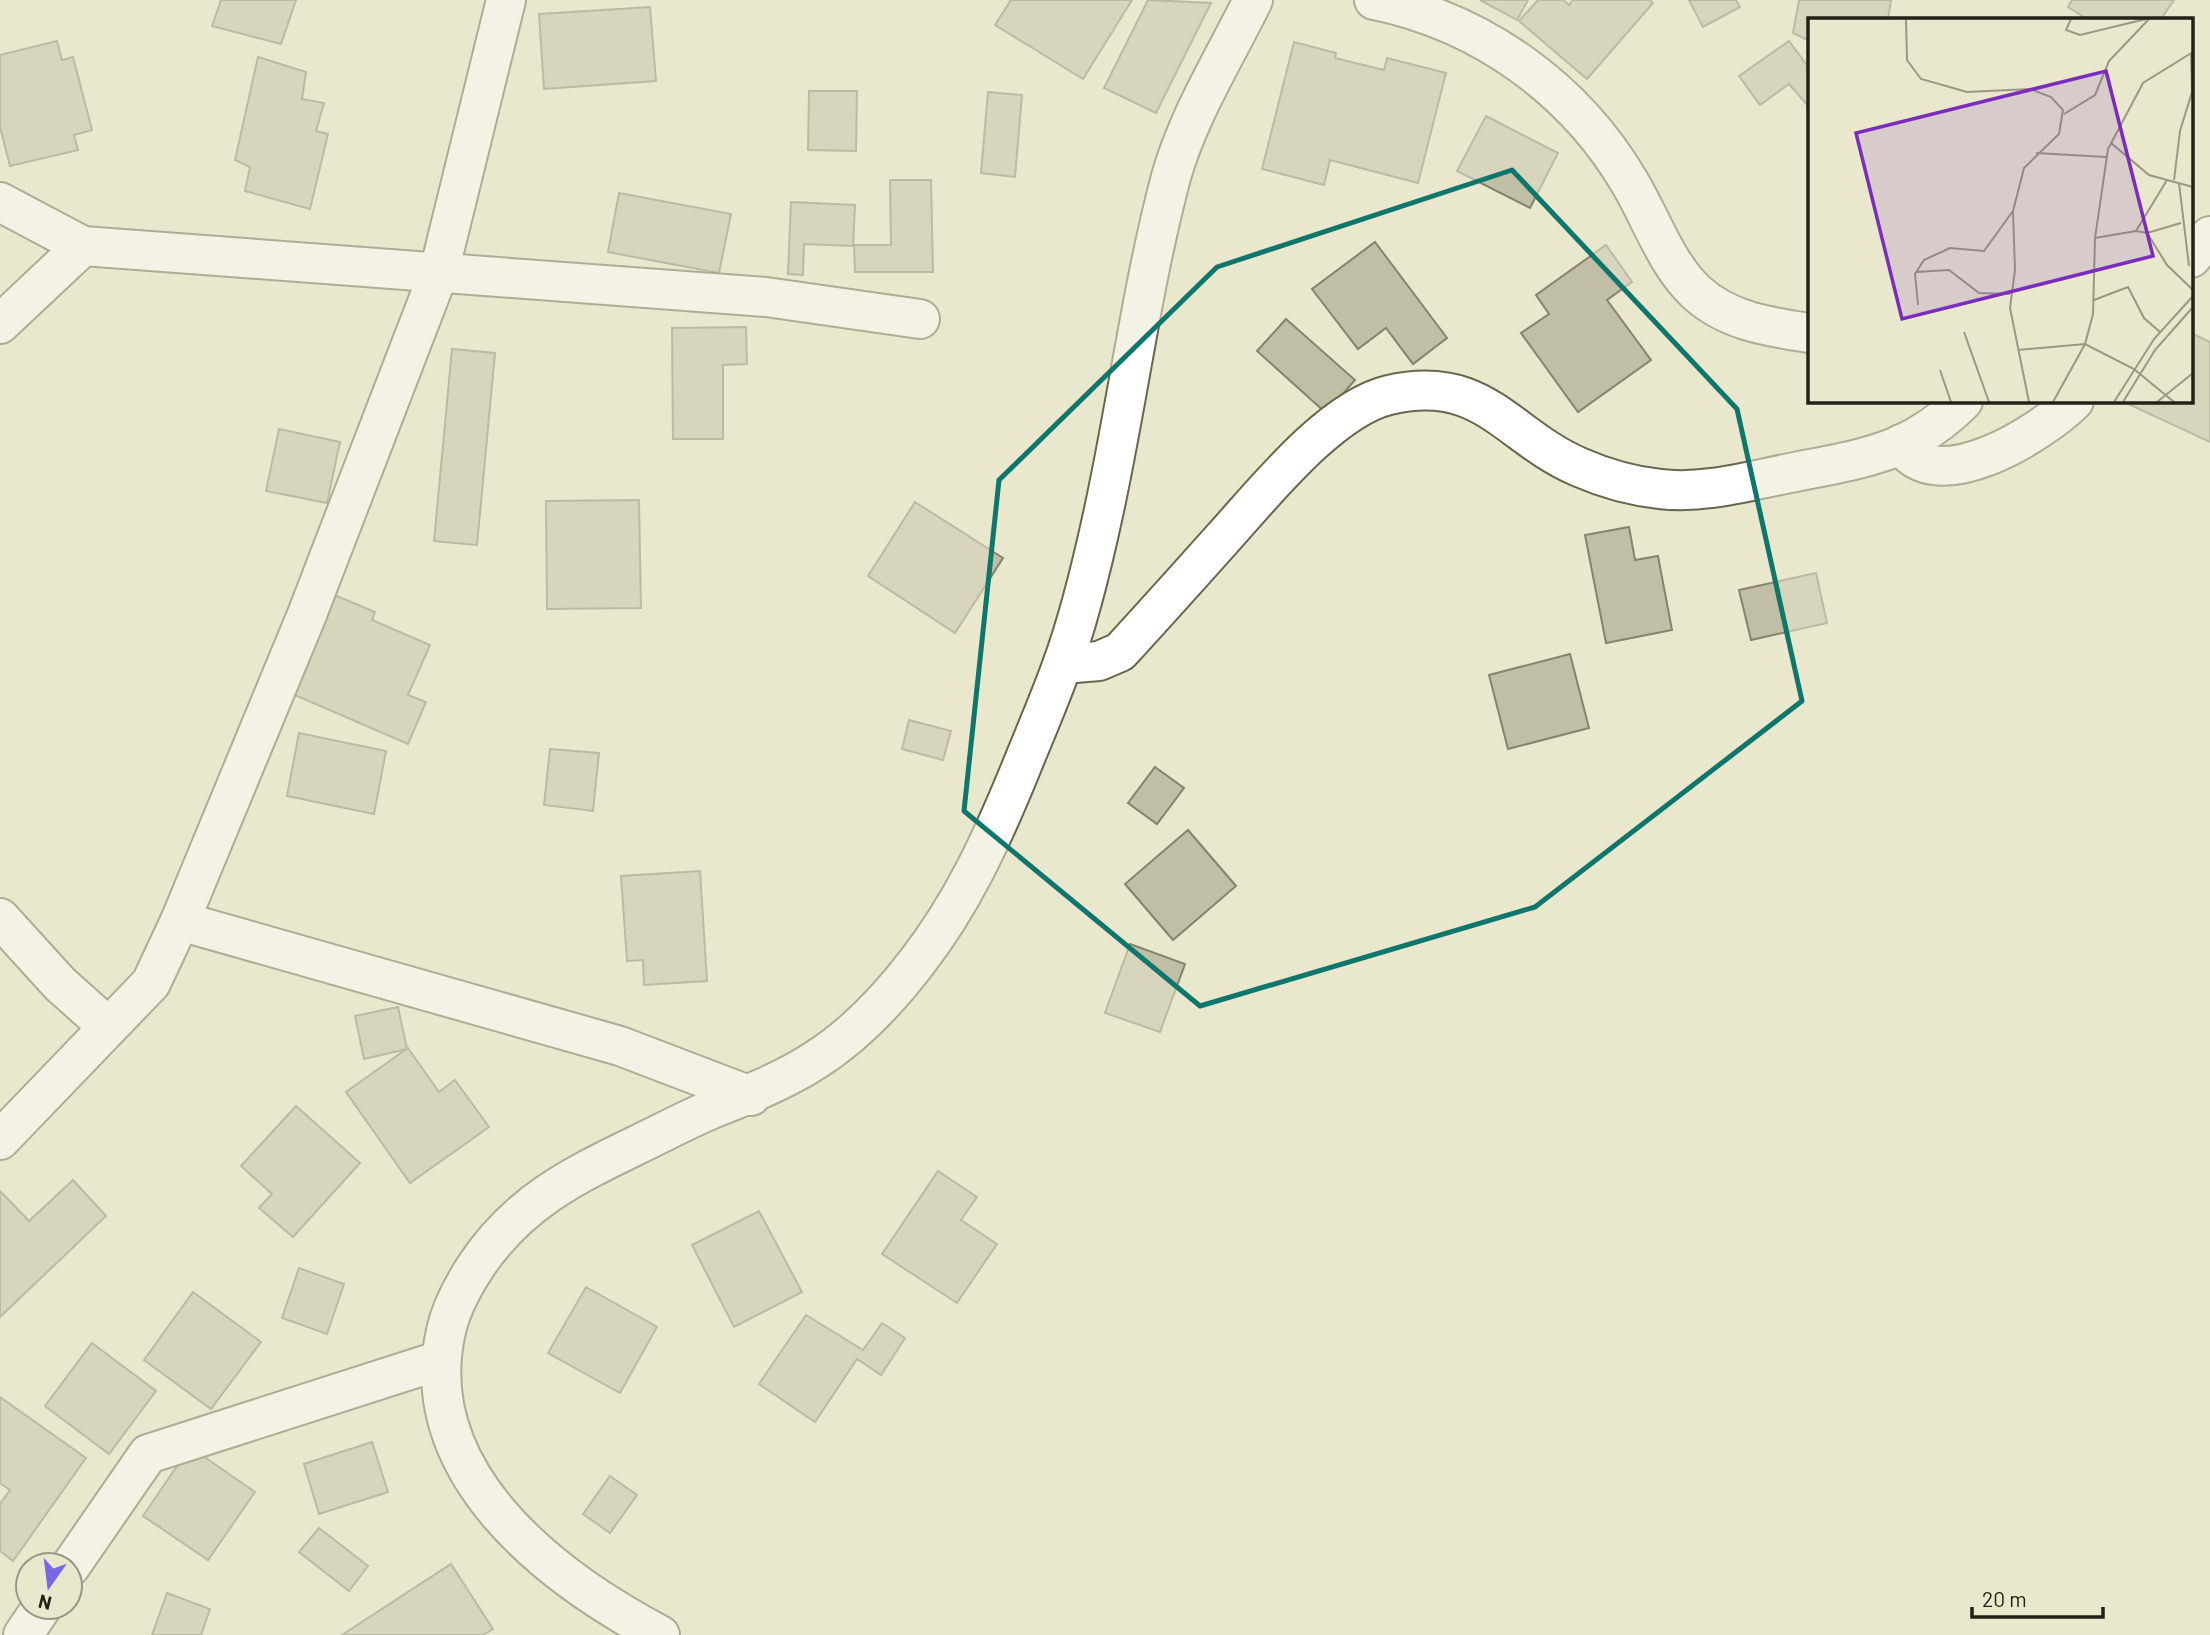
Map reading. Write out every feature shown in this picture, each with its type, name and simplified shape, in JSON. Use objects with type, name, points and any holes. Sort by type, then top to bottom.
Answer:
[{"type":"street","points":[[0,1140],[151,983],[180,921],[306,617],[439,272],[506,0]]},
{"type":"street","points":[[660,1635],[608,1607],[554,1568],[515,1531],[478,1486],[457,1451],[442,1399],[441,1360],[447,1325],[464,1284],[490,1246],[524,1209],[565,1180],[710,1110],[751,1096],[815,1061],[885,1002],[952,914],[989,847],[1063,664],[1104,514],[1173,171],[1198,112],[1253,0]]},
{"type":"street","points":[[1374,0],[1426,16],[1471,34],[1514,57],[1540,76],[1592,127],[1618,161],[1680,274],[1696,292],[1716,307],[1742,320],[1808,333]]},
{"type":"street","points":[[0,202],[83,246],[766,297],[919,319]]},
{"type":"street","points":[[2192,257],[2210,236]]},
{"type":"street","points":[[0,324],[83,246]]},
{"type":"street","points":[[1063,664],[1099,661],[1120,652],[1272,484],[1331,426],[1362,405],[1388,395],[1420,391],[1454,394],[1488,405],[1553,453],[1577,467],[1619,482],[1662,489],[1711,488],[1868,457],[1901,444],[1931,426],[1962,402]]},
{"type":"street","points":[[1901,444],[1914,461],[1927,467],[1942,468],[2006,447],[2036,430],[2073,402]]},
{"type":"street","points":[[0,918],[60,984],[108,1027]]},
{"type":"street","points":[[180,921],[620,1045],[751,1096]]},
{"type":"street","points":[[81,1551],[148,1454],[441,1360]]},
{"type":"highlighted area","points":[[1512,170],[1737,409],[1802,701],[1535,907],[1200,1006],[964,811],[999,480],[1217,267]]},
{"type":"building","points":[[221,0],[296,0],[281,44],[212,26]]},
{"type":"building","points":[[1011,0],[1132,0],[1083,79],[995,25]]},
{"type":"building","points":[[1148,0],[1211,3],[1156,113],[1104,88]]},
{"type":"building","points":[[1480,0],[1528,0],[1517,20]]},
{"type":"building","points":[[1538,0],[1563,0],[1569,5],[1573,0],[1650,0],[1653,3],[1587,79],[1519,21]]},
{"type":"building","points":[[1689,0],[1736,0],[1740,7],[1703,27]]},
{"type":"building","points":[[1799,0],[1891,0],[1888,18],[1808,18],[1808,40],[1793,33]]},
{"type":"building","points":[[2072,0],[2174,0],[2162,18],[2085,18],[2068,7]]},
{"type":"building","points":[[650,7],[656,81],[544,89],[539,14]]},
{"type":"building","points":[[57,41],[62,60],[73,57],[92,130],[74,135],[78,150],[10,166],[0,127],[0,55]]},
{"type":"building","points":[[1789,41],[1808,67],[1808,106],[1789,84],[1760,105],[1739,76]]},
{"type":"building","points":[[1294,42],[1336,53],[1335,58],[1384,70],[1387,58],[1446,73],[1418,183],[1330,160],[1324,185],[1262,169]]},
{"type":"building","points":[[258,57],[306,72],[302,99],[324,103],[316,131],[328,134],[310,209],[245,191],[250,167],[235,160]]},
{"type":"building","points":[[809,91],[857,91],[856,151],[808,150]]},
{"type":"building","points":[[988,92],[1022,95],[1015,177],[981,173]]},
{"type":"building","points":[[1486,116],[1558,153],[1530,208],[1457,171]]},
{"type":"building","points":[[890,180],[931,180],[933,272],[855,272],[854,245],[891,245]]},
{"type":"building","points":[[619,193],[731,214],[719,273],[608,252]]},
{"type":"building","points":[[791,202],[855,205],[853,246],[804,244],[803,275],[788,274]]},
{"type":"building","points":[[1375,242],[1447,338],[1413,364],[1386,328],[1358,349],[1312,289]]},
{"type":"building","points":[[1606,245],[1632,282],[1607,300],[1651,360],[1578,412],[1521,333],[1549,314],[1536,295]]},
{"type":"building","points":[[1286,319],[1355,380],[1326,413],[1257,351]]},
{"type":"building","points":[[746,327],[747,364],[723,365],[723,439],[673,439],[672,328]]},
{"type":"building","points":[[2192,333],[2210,342],[2210,442],[2124,402],[2192,402]]},
{"type":"building","points":[[452,349],[495,353],[477,545],[434,541]]},
{"type":"building","points":[[279,429],[340,442],[327,503],[266,491]]},
{"type":"building","points":[[639,500],[641,608],[547,609],[546,501]]},
{"type":"building","points":[[915,502],[1003,558],[955,633],[868,576]]},
{"type":"building","points":[[1629,527],[1635,560],[1658,556],[1672,630],[1606,643],[1585,535]]},
{"type":"building","points":[[1816,573],[1827,623],[1751,640],[1739,590]]},
{"type":"building","points":[[332,594],[375,612],[372,620],[430,645],[408,695],[426,702],[408,744],[290,693]]},
{"type":"building","points":[[1570,654],[1589,728],[1508,749],[1489,675]]},
{"type":"building","points":[[909,720],[951,731],[943,760],[902,749]]},
{"type":"building","points":[[299,733],[386,751],[374,814],[287,796]]},
{"type":"building","points":[[550,749],[599,753],[593,811],[544,805]]},
{"type":"building","points":[[1155,767],[1184,788],[1157,824],[1128,803]]},
{"type":"building","points":[[1188,830],[1236,886],[1173,940],[1125,884]]},
{"type":"building","points":[[700,871],[707,981],[644,985],[643,960],[627,961],[621,876]]},
{"type":"building","points":[[1130,944],[1185,964],[1160,1032],[1105,1013]]},
{"type":"building","points":[[398,1007],[407,1049],[364,1059],[355,1016]]},
{"type":"building","points":[[408,1048],[439,1092],[455,1080],[489,1127],[410,1183],[346,1092]]},
{"type":"building","points":[[296,1106],[360,1163],[293,1237],[259,1208],[272,1194],[241,1166]]},
{"type":"building","points":[[938,1171],[977,1197],[961,1220],[997,1244],[957,1303],[882,1254]]},
{"type":"building","points":[[73,1180],[106,1216],[0,1317],[0,1191],[29,1221]]},
{"type":"building","points":[[759,1211],[802,1292],[734,1327],[692,1245]]},
{"type":"building","points":[[299,1268],[344,1284],[327,1334],[282,1318]]},
{"type":"building","points":[[586,1287],[657,1327],[620,1393],[548,1353]]},
{"type":"building","points":[[193,1292],[261,1342],[211,1409],[144,1360]]},
{"type":"building","points":[[806,1315],[863,1350],[882,1323],[905,1338],[881,1375],[857,1359],[815,1422],[759,1384]]},
{"type":"building","points":[[92,1343],[156,1391],[109,1454],[45,1406]]},
{"type":"building","points":[[0,1397],[86,1458],[20,1551],[14,1551],[13,1561],[0,1551],[0,1504],[10,1490],[0,1483]]},
{"type":"building","points":[[372,1442],[388,1492],[319,1514],[304,1464]]},
{"type":"building","points":[[190,1447],[255,1492],[208,1560],[143,1516]]},
{"type":"building","points":[[610,1476],[637,1495],[610,1533],[583,1514]]},
{"type":"building","points":[[319,1528],[368,1566],[349,1591],[299,1552]]},
{"type":"building","points":[[451,1564],[493,1629],[483,1635],[342,1635]]},
{"type":"building","points":[[167,1593],[210,1609],[201,1635],[152,1635]]}]
